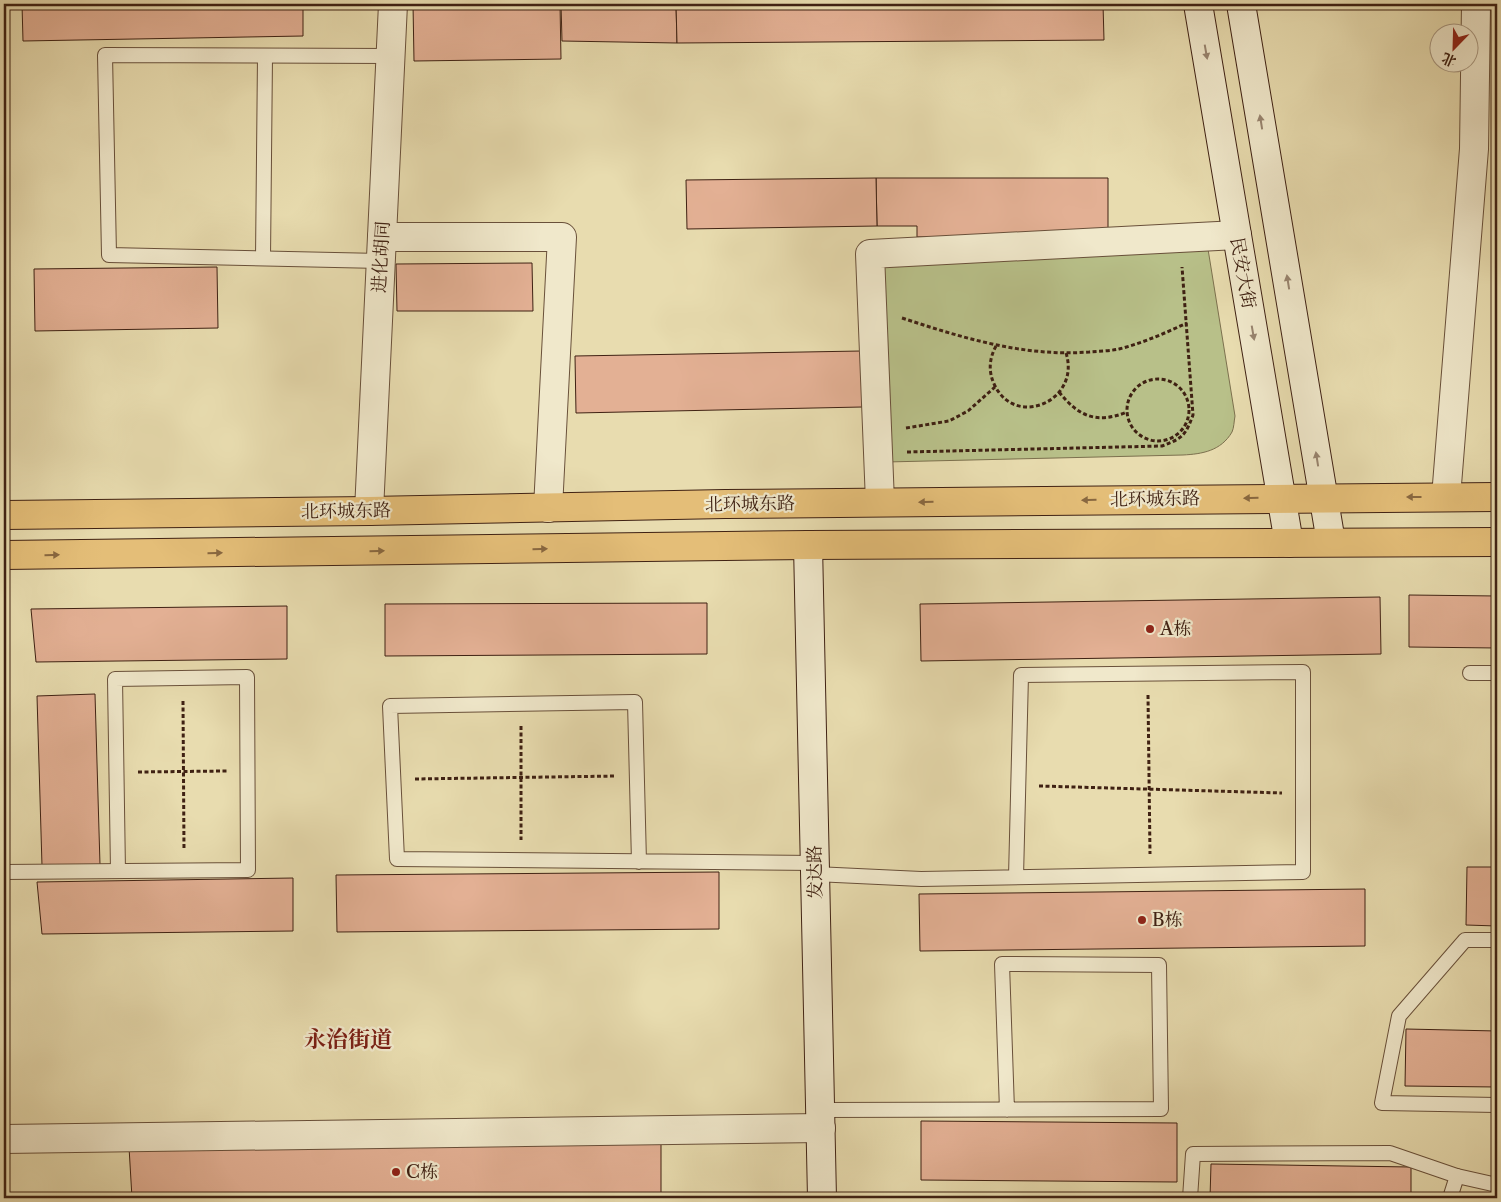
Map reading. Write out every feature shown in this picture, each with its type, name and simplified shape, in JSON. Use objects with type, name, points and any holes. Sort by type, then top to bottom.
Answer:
[{"type":"main road","name":"北环城东路","points":[[4,515],[880,502],[1497,497]]},
{"type":"main road","points":[[4,556],[808,545],[1497,542]]},
{"type":"street","name":"进化胡同","points":[[369,511],[393,4]]},
{"type":"street","name":"民安大街","points":[[1198,4],[1289,543]]},
{"type":"street","points":[[1241,4],[1331,542]]},
{"type":"street","points":[[1446,497],[1474,150],[1476,4]]},
{"type":"street","points":[[880,502],[870,254],[1237,235]]},
{"type":"street","points":[[382,249],[562,237],[548,508]]},
{"type":"street","name":"发达路","points":[[808,545],[822,1198]]},
{"type":"street","points":[[4,1139],[821,1119]]},
{"type":"lane","points":[[382,249],[263,258],[109,255],[105,55],[391,56]]},
{"type":"lane","points":[[263,258],[265,56]]},
{"type":"lane","points":[[639,862],[635,702],[390,706],[397,859],[639,862],[815,868],[920,879],[1303,872],[1303,672],[1021,675],[1016,877]]},
{"type":"lane","points":[[1470,673],[1497,673]]},
{"type":"lane","points":[[4,872],[248,870],[247,677],[115,679],[118,871]]},
{"type":"lane","points":[[1497,940],[1465,940],[1399,1016],[1382,1103],[1497,1105]]},
{"type":"lane","points":[[821,1119],[1007,1110],[1161,1109],[1159,965],[1002,964],[1007,1110]]},
{"type":"lane","points":[[1190,1198],[1193,1154],[1390,1153],[1457,1176],[1497,1185]]},
{"type":"lane","points":[[1450,1198],[1457,1176]]},
{"type":"path","points":[[878,442],[1162,446],[1179,440],[1187,431],[1193,416],[1180,239]]},
{"type":"path","points":[[872,308],[959,336],[1036,352],[1066,353],[1117,350],[1154,338],[1187,323]]},
{"type":"path","points":[[996,345],[989,365],[991,378],[995,386],[1006,399],[1018,405],[1031,407],[1044,404],[1055,397],[1064,387],[1068,374],[1066,353]]},
{"type":"path","points":[[1156,380],[1176,385],[1188,401],[1189,411],[1187,420],[1179,433],[1166,440],[1156,442],[1146,440],[1138,434],[1131,426],[1128,412],[1127,405],[1137,387],[1146,382],[1156,380]]},
{"type":"path","points":[[878,442],[921,427],[949,421],[968,411],[995,386]]},
{"type":"path","points":[[1059,392],[1079,412],[1090,417],[1100,419],[1113,418],[1128,412]]},
{"type":"path","points":[[1179,433],[1182,436]]},
{"type":"path","points":[[1148,674],[1151,875]]},
{"type":"path","points":[[183,678],[184,870]]},
{"type":"path","points":[[521,704],[521,860]]},
{"type":"path","points":[[116,772],[248,771]]},
{"type":"path","points":[[393,780],[637,776]]},
{"type":"path","points":[[1018,785],[1303,793]]},
{"type":"green space","points":[[1208,249],[1235,416],[1232,432],[1217,447],[1197,454],[1183,455],[886,462],[880,264]]},
{"type":"building","points":[[22,4],[303,4],[303,36],[23,41]]},
{"type":"building","points":[[413,4],[560,4],[561,59],[414,61]]},
{"type":"building","points":[[561,4],[676,4],[677,43],[562,41]]},
{"type":"building","points":[[676,4],[1103,4],[1104,40],[677,43]]},
{"type":"building","points":[[876,178],[1108,178],[1108,237],[917,237],[917,226],[877,226]]},
{"type":"building","points":[[876,178],[877,226],[687,229],[686,180]]},
{"type":"building","points":[[532,263],[533,311],[397,311],[396,264]]},
{"type":"building","points":[[217,267],[218,328],[35,331],[34,269]]},
{"type":"building","points":[[861,351],[862,407],[576,413],[575,356]]},
{"type":"building","points":[[1409,595],[1497,596],[1497,648],[1409,647]]},
{"type":"building","name":"A栋","points":[[1380,597],[1381,654],[921,661],[920,604]]},
{"type":"building","points":[[707,603],[707,654],[385,656],[385,604]]},
{"type":"building","points":[[287,606],[287,659],[36,662],[31,609]]},
{"type":"building","points":[[95,694],[100,865],[42,866],[37,696]]},
{"type":"building","points":[[1467,867],[1497,867],[1497,926],[1466,925]]},
{"type":"building","points":[[719,872],[719,929],[337,932],[336,875]]},
{"type":"building","points":[[293,878],[293,931],[42,934],[37,882]]},
{"type":"building","name":"B栋","points":[[1365,889],[1365,946],[920,951],[919,894]]},
{"type":"building","points":[[1406,1029],[1497,1031],[1497,1087],[1405,1086]]},
{"type":"building","points":[[921,1121],[1177,1123],[1177,1182],[921,1180]]},
{"type":"building","name":"C栋","points":[[661,1141],[661,1198],[132,1198],[129,1147]]},
{"type":"building","points":[[1211,1164],[1411,1167],[1411,1198],[1210,1198]]},
{"type":"place","name":"A栋","points":[[1150,629]]},
{"type":"place","name":"B栋","points":[[1142,920]]},
{"type":"place","name":"C栋","points":[[396,1172]]},
{"type":"district","name":"永治街道","points":[[348,1039]]}]
